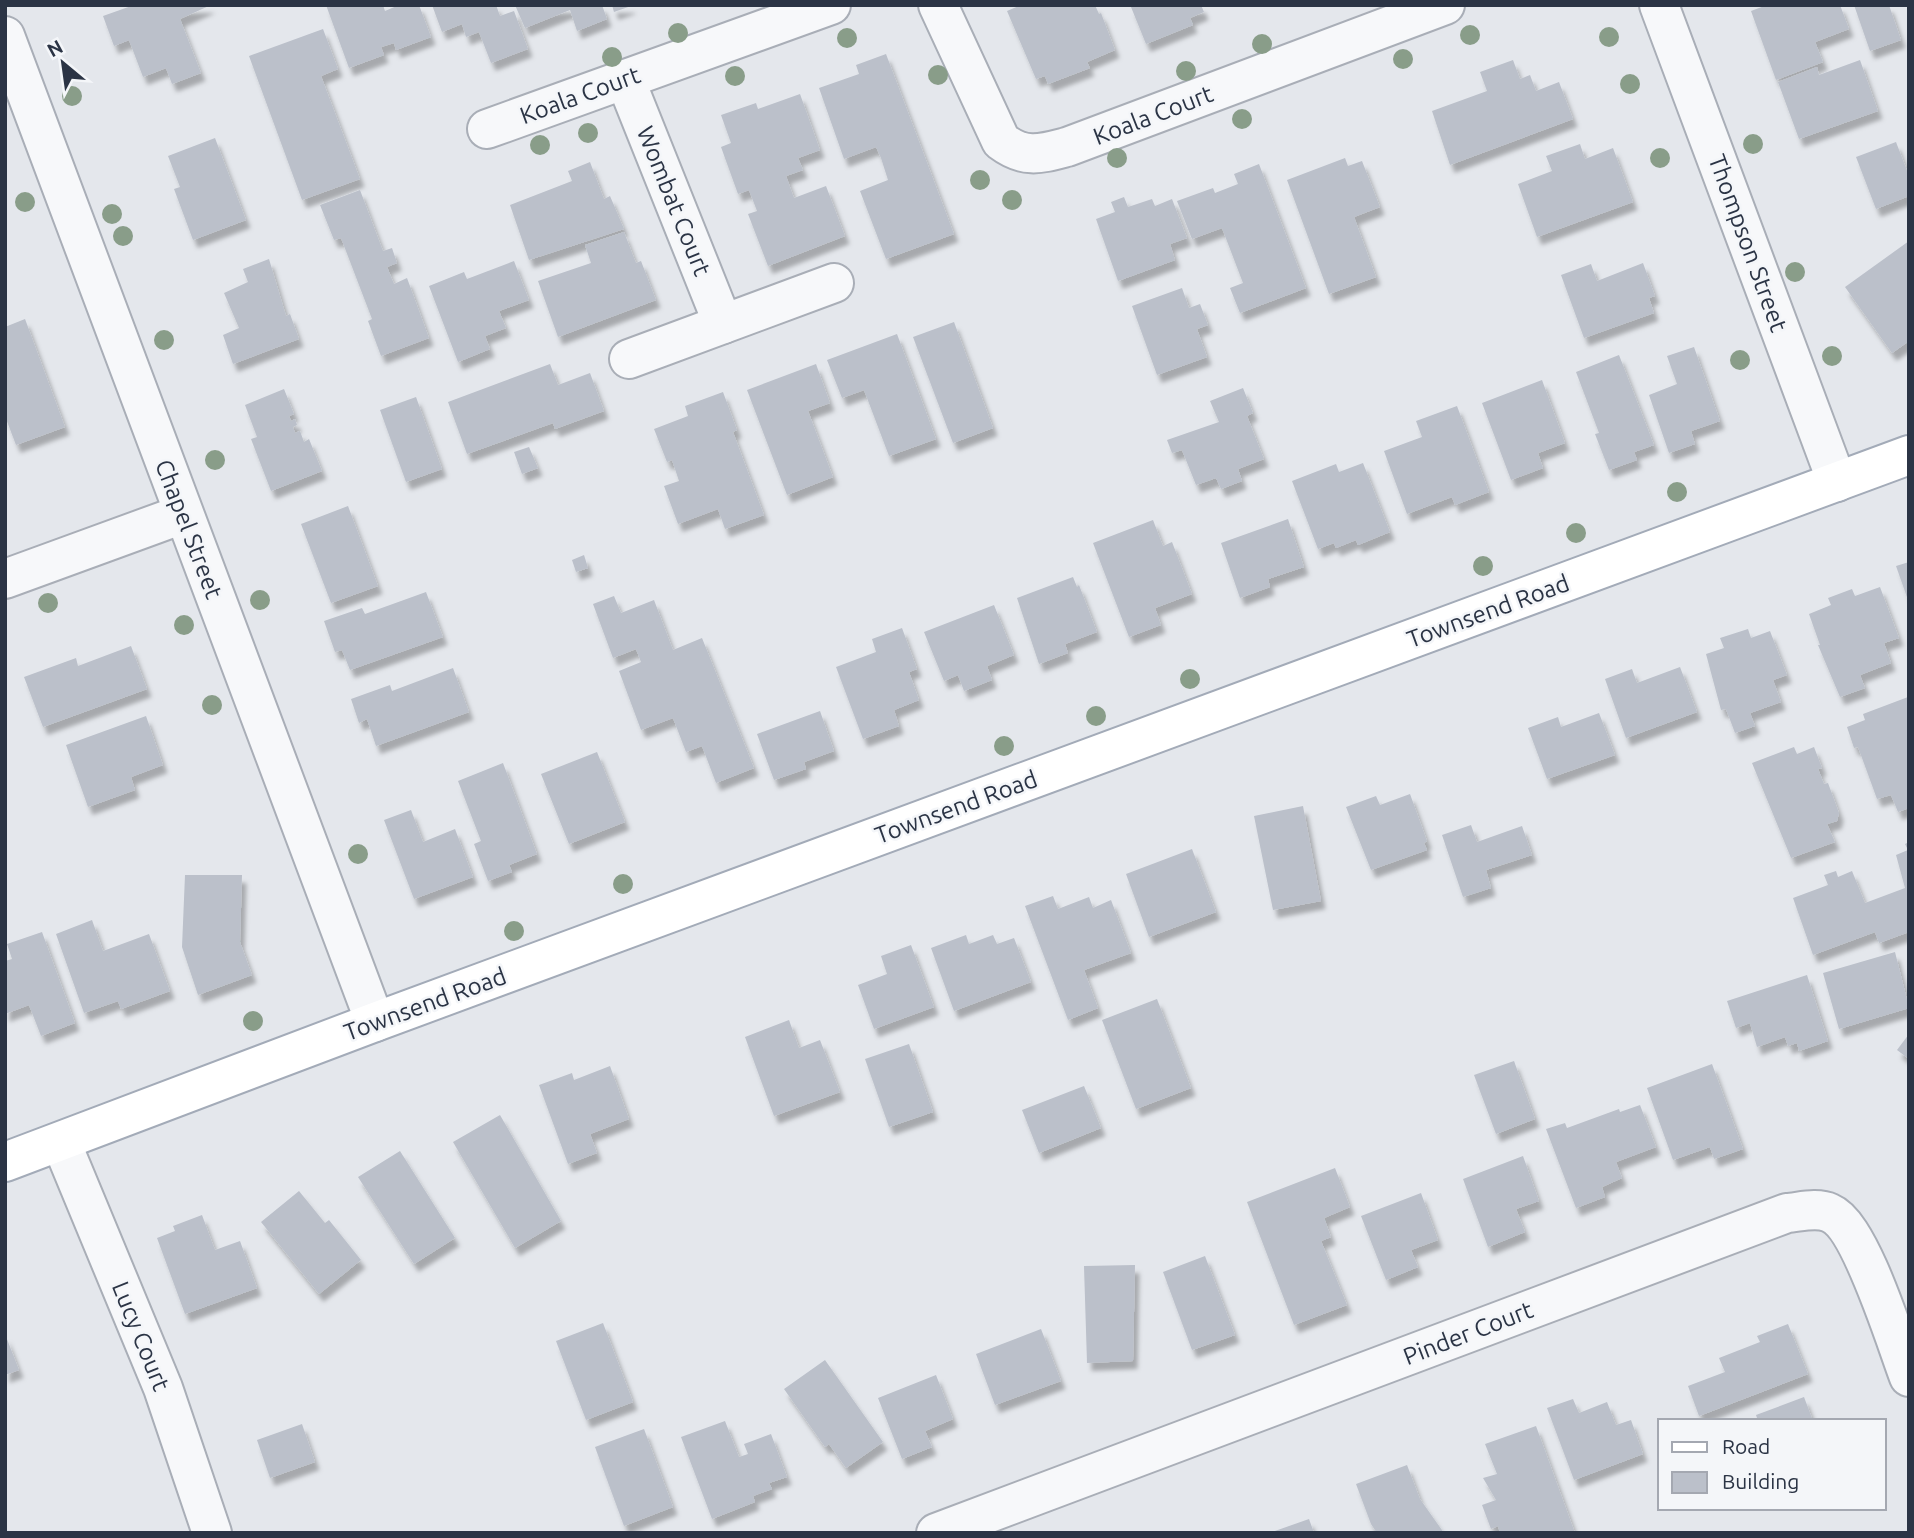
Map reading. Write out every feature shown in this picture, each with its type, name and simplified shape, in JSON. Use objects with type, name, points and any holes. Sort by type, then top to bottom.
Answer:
[{"type":"main road","name":"Townsend Road","points":[[5,1162],[375,1022],[1909,455]]},
{"type":"street","name":"Koala Court","points":[[487,129],[831,5]]},
{"type":"street","name":"Koala Court","points":[[938,5],[1002,141],[1016,152],[1040,154],[1067,147],[1446,5]]},
{"type":"street","name":"Thompson Street","points":[[1659,5],[1837,482]]},
{"type":"street","name":"Chapel Street","points":[[8,52],[375,1022]]},
{"type":"street","name":"Wombat Court","points":[[625,79],[723,324]]},
{"type":"street","points":[[629,359],[834,283]]},
{"type":"street","points":[[5,579],[183,514]]},
{"type":"street","name":"Lucy Court","points":[[61,1142],[163,1388],[212,1533]]},
{"type":"street","name":"Pinder Court","points":[[936,1533],[1787,1213],[1813,1210],[1831,1213],[1849,1229],[1862,1254],[1909,1377]]},
{"type":"building","points":[[134,5],[211,5],[180,19],[201,73],[172,84],[166,68],[143,77],[129,40],[114,46],[103,16]]},
{"type":"building","points":[[326,5],[383,5],[385,11],[399,5],[419,5],[431,37],[396,50],[394,43],[381,47],[384,55],[349,68]]},
{"type":"building","points":[[432,5],[496,5],[500,16],[514,11],[528,49],[491,63],[479,32],[466,37],[462,24],[442,32]]},
{"type":"building","points":[[515,5],[602,5],[607,19],[577,31],[570,10],[525,28]]},
{"type":"building","points":[[612,5],[631,5],[631,6],[614,12]]},
{"type":"building","points":[[1021,5],[1095,5],[1099,14],[1101,13],[1115,50],[1087,62],[1090,68],[1048,84],[1045,76],[1036,79],[1007,11]]},
{"type":"building","points":[[1201,5],[1204,12],[1190,18],[1193,25],[1146,44],[1131,7]]},
{"type":"building","points":[[1767,5],[1840,5],[1849,29],[1815,42],[1823,62],[1776,80],[1751,11]]},
{"type":"building","points":[[1854,5],[1889,5],[1901,40],[1870,51]]},
{"type":"building","points":[[323,29],[338,69],[321,76],[360,179],[302,200],[249,56]]},
{"type":"building","points":[[886,54],[954,234],[886,259],[860,191],[888,180],[881,158],[876,147],[844,159],[819,88],[859,74],[856,65]]},
{"type":"building","points":[[1513,60],[1520,79],[1530,75],[1536,91],[1559,82],[1573,119],[1450,165],[1432,111],[1487,91],[1480,72]]},
{"type":"building","points":[[1860,60],[1878,111],[1799,139],[1778,82],[1817,67],[1819,75]]},
{"type":"building","points":[[800,94],[820,150],[798,158],[803,170],[786,176],[794,198],[826,186],[845,236],[768,266],[748,214],[757,211],[749,190],[738,194],[721,147],[731,143],[721,115],[756,103],[758,109]]},
{"type":"building","points":[[215,138],[246,220],[193,240],[174,189],[180,187],[168,156]]},
{"type":"building","points":[[1896,142],[1909,176],[1909,196],[1876,209],[1856,157]]},
{"type":"building","points":[[1580,144],[1585,159],[1613,148],[1633,202],[1537,237],[1518,184],[1552,171],[1546,156]]},
{"type":"building","points":[[1345,158],[1348,166],[1362,161],[1380,207],[1354,217],[1376,277],[1329,294],[1287,180]]},
{"type":"building","points":[[590,162],[604,199],[610,196],[624,229],[529,260],[510,205],[572,181],[568,171]]},
{"type":"building","points":[[1259,164],[1306,288],[1240,313],[1230,288],[1243,283],[1222,228],[1192,239],[1177,201],[1213,188],[1215,193],[1238,184],[1234,174]]},
{"type":"building","points":[[360,190],[383,251],[392,248],[397,263],[387,267],[394,284],[407,278],[429,338],[381,356],[368,321],[372,319],[341,238],[334,240],[320,205]]},
{"type":"building","points":[[1124,197],[1128,207],[1152,199],[1155,206],[1172,199],[1187,238],[1170,244],[1175,260],[1118,281],[1096,219],[1115,212],[1111,202]]},
{"type":"building","points":[[624,232],[636,263],[641,261],[656,300],[558,337],[538,281],[591,263],[585,245]]},
{"type":"building","points":[[1909,241],[1909,341],[1892,353],[1845,287]]},
{"type":"building","points":[[269,259],[286,316],[290,314],[299,339],[233,364],[223,335],[239,328],[224,293],[248,282],[243,269]]},
{"type":"building","points":[[514,261],[529,300],[499,311],[506,328],[485,336],[490,349],[458,362],[429,286],[464,272],[467,279]]},
{"type":"building","points":[[1643,263],[1655,296],[1649,298],[1654,313],[1584,338],[1561,275],[1591,264],[1597,281]]},
{"type":"building","points":[[1182,288],[1189,308],[1200,304],[1208,325],[1197,329],[1207,357],[1157,375],[1132,306]]},
{"type":"building","points":[[25,319],[65,427],[16,445],[5,416],[5,327]]},
{"type":"building","points":[[954,322],[993,428],[953,443],[913,337]]},
{"type":"building","points":[[897,334],[936,439],[889,456],[864,390],[842,398],[827,360]]},
{"type":"building","points":[[1694,347],[1720,421],[1691,431],[1695,444],[1669,453],[1649,395],[1677,384],[1667,356]]},
{"type":"building","points":[[1619,355],[1654,445],[1634,452],[1637,460],[1609,470],[1595,434],[1599,433],[1576,372]]},
{"type":"building","points":[[550,364],[558,385],[590,373],[604,411],[555,429],[553,423],[467,454],[448,402]]},
{"type":"building","points":[[816,364],[830,403],[808,411],[833,477],[787,495],[747,390]]},
{"type":"building","points":[[1542,380],[1565,443],[1538,453],[1543,468],[1511,480],[1482,403]]},
{"type":"building","points":[[1243,388],[1253,413],[1247,416],[1264,459],[1238,469],[1242,481],[1221,489],[1216,478],[1196,485],[1182,450],[1172,453],[1167,440],[1219,422],[1210,401]]},
{"type":"building","points":[[284,389],[294,414],[289,416],[291,421],[295,419],[297,425],[293,427],[295,433],[300,431],[304,442],[309,439],[322,471],[271,491],[251,439],[257,437],[245,405]]},
{"type":"building","points":[[723,392],[737,430],[733,432],[764,515],[725,529],[718,509],[678,524],[664,486],[679,481],[672,460],[667,462],[654,429],[688,416],[685,406]]},
{"type":"building","points":[[416,397],[442,469],[406,482],[380,410]]},
{"type":"building","points":[[1457,406],[1489,492],[1455,505],[1452,497],[1407,514],[1384,451],[1422,437],[1416,421]]},
{"type":"building","points":[[529,447],[538,468],[522,474],[514,452]]},
{"type":"building","points":[[1363,463],[1390,532],[1358,545],[1356,540],[1336,548],[1334,543],[1318,549],[1292,481],[1336,464],[1339,472]]},
{"type":"building","points":[[348,506],[378,586],[331,603],[301,524]]},
{"type":"building","points":[[1288,519],[1304,567],[1268,579],[1270,587],[1240,598],[1221,543]]},
{"type":"building","points":[[1153,520],[1163,546],[1172,542],[1192,594],[1155,608],[1161,625],[1129,637],[1093,543]]},
{"type":"building","points":[[584,555],[588,568],[576,572],[572,560]]},
{"type":"building","points":[[1909,562],[1909,600],[1908,600],[1896,566]]},
{"type":"building","points":[[1073,577],[1077,587],[1079,585],[1097,632],[1065,644],[1068,653],[1039,664],[1017,598]]},
{"type":"building","points":[[1880,587],[1899,638],[1884,643],[1891,663],[1860,675],[1865,688],[1840,697],[1818,645],[1809,614],[1831,605],[1828,598],[1852,589],[1855,596]]},
{"type":"building","points":[[426,592],[443,637],[350,670],[342,650],[335,652],[324,621],[362,608],[365,614]]},
{"type":"building","points":[[614,596],[621,613],[654,600],[673,650],[702,638],[754,768],[716,783],[702,746],[686,752],[673,718],[641,730],[619,671],[641,662],[636,649],[613,658],[593,604]]},
{"type":"building","points":[[994,605],[1014,655],[987,666],[992,680],[964,691],[958,675],[944,681],[924,632]]},
{"type":"building","points":[[902,628],[917,669],[909,672],[919,700],[894,710],[899,726],[863,739],[836,667],[876,652],[872,639]]},
{"type":"building","points":[[1748,629],[1751,638],[1770,631],[1787,675],[1773,680],[1781,702],[1750,713],[1755,726],[1735,733],[1726,709],[1721,710],[1706,654],[1724,648],[1720,638]]},
{"type":"building","points":[[131,646],[147,689],[43,727],[24,677],[76,658],[78,666]]},
{"type":"building","points":[[1680,667],[1697,712],[1626,738],[1605,679],[1632,669],[1637,683]]},
{"type":"building","points":[[453,668],[469,712],[376,746],[367,719],[359,723],[351,699],[390,685],[392,691]]},
{"type":"building","points":[[1908,697],[1909,808],[1898,812],[1891,795],[1877,799],[1858,747],[1854,748],[1847,727],[1865,720],[1863,714]]},
{"type":"building","points":[[820,711],[834,751],[804,762],[806,769],[774,780],[757,734]]},
{"type":"building","points":[[1599,713],[1615,755],[1547,779],[1528,728],[1558,717],[1561,727]]},
{"type":"building","points":[[146,716],[163,765],[131,777],[135,790],[88,807],[66,745]]},
{"type":"building","points":[[1794,747],[1797,754],[1814,747],[1822,768],[1818,769],[1824,784],[1828,783],[1839,813],[1837,821],[1827,824],[1835,842],[1791,858],[1752,763]]},
{"type":"building","points":[[597,752],[625,822],[569,844],[541,774]]},
{"type":"building","points":[[503,763],[537,854],[509,865],[512,872],[488,881],[474,844],[481,841],[458,781]]},
{"type":"building","points":[[1410,794],[1427,841],[1424,843],[1427,850],[1371,870],[1346,807],[1376,796],[1380,805]]},
{"type":"building","points":[[1303,806],[1321,901],[1273,910],[1254,816]]},
{"type":"building","points":[[411,810],[423,842],[455,829],[473,877],[414,899],[384,820]]},
{"type":"building","points":[[1471,825],[1477,842],[1522,826],[1532,855],[1486,870],[1491,888],[1463,897],[1442,835]]},
{"type":"building","points":[[1909,842],[1909,932],[1879,943],[1875,932],[1813,955],[1793,898],[1828,885],[1824,875],[1836,871],[1838,877],[1852,871],[1865,903],[1905,888],[1896,855],[1908,850],[1905,844]]},
{"type":"building","points":[[1192,849],[1216,912],[1149,937],[1126,874]]},
{"type":"building","points":[[185,875],[242,875],[240,942],[252,975],[198,995],[182,947]]},
{"type":"building","points":[[1053,896],[1058,909],[1089,897],[1093,908],[1111,900],[1131,953],[1084,970],[1098,1008],[1068,1020],[1025,906]]},
{"type":"building","points":[[92,920],[103,951],[149,934],[170,991],[121,1009],[118,1001],[84,1013],[56,934]]},
{"type":"building","points":[[42,932],[75,1023],[41,1036],[29,1005],[5,1014],[5,961],[12,959],[7,944]]},
{"type":"building","points":[[966,935],[969,944],[993,935],[997,944],[1014,938],[1031,982],[954,1011],[931,948]]},
{"type":"building","points":[[911,945],[934,1007],[874,1029],[858,985],[887,974],[881,956]]},
{"type":"building","points":[[1895,952],[1909,1008],[1839,1029],[1823,973]]},
{"type":"building","points":[[1807,975],[1828,1041],[1799,1051],[1797,1043],[1788,1046],[1785,1037],[1757,1047],[1750,1023],[1736,1028],[1727,1001]]},
{"type":"building","points":[[1157,999],[1191,1088],[1136,1109],[1102,1020]]},
{"type":"building","points":[[789,1020],[799,1048],[820,1040],[840,1092],[774,1116],[745,1037]]},
{"type":"building","points":[[1909,1034],[1909,1059],[1897,1050]]},
{"type":"building","points":[[909,1044],[933,1112],[889,1127],[865,1059]]},
{"type":"building","points":[[1514,1061],[1535,1119],[1496,1134],[1474,1075]]},
{"type":"building","points":[[1712,1064],[1743,1149],[1714,1159],[1710,1147],[1673,1160],[1647,1088]]},
{"type":"building","points":[[610,1066],[629,1119],[590,1134],[597,1153],[568,1164],[539,1085],[572,1073],[574,1080]]},
{"type":"building","points":[[1084,1086],[1101,1128],[1039,1153],[1022,1110]]},
{"type":"building","points":[[1640,1105],[1656,1147],[1616,1162],[1622,1178],[1602,1187],[1605,1197],[1576,1208],[1546,1129],[1565,1123],[1567,1128],[1619,1109],[1620,1112]]},
{"type":"building","points":[[500,1115],[561,1221],[515,1248],[453,1142]]},
{"type":"building","points":[[400,1151],[455,1238],[414,1264],[358,1177]]},
{"type":"building","points":[[1523,1156],[1539,1201],[1516,1209],[1525,1232],[1488,1247],[1463,1179]]},
{"type":"building","points":[[1335,1168],[1350,1207],[1324,1218],[1331,1237],[1321,1241],[1347,1305],[1294,1325],[1247,1202]]},
{"type":"building","points":[[299,1191],[325,1223],[329,1220],[361,1260],[319,1294],[261,1222]]},
{"type":"building","points":[[1421,1193],[1438,1240],[1411,1250],[1418,1267],[1386,1280],[1361,1216]]},
{"type":"building","points":[[202,1215],[215,1250],[240,1241],[257,1288],[185,1314],[157,1238],[175,1231],[173,1226]]},
{"type":"building","points":[[1205,1256],[1235,1335],[1192,1350],[1163,1272]]},
{"type":"building","points":[[1135,1265],[1133,1361],[1087,1363],[1084,1266]]},
{"type":"building","points":[[603,1323],[633,1402],[586,1420],[556,1341]]},
{"type":"building","points":[[1788,1324],[1808,1374],[1699,1416],[1688,1386],[1725,1372],[1719,1358],[1760,1342],[1757,1336]]},
{"type":"building","points":[[1041,1329],[1061,1381],[995,1405],[976,1354]]},
{"type":"building","points":[[5,1334],[19,1370],[5,1375]]},
{"type":"building","points":[[825,1360],[883,1442],[846,1468],[829,1444],[825,1447],[784,1389]]},
{"type":"building","points":[[936,1375],[953,1419],[925,1431],[932,1447],[902,1459],[878,1398]]},
{"type":"building","points":[[1804,1397],[1812,1419],[1757,1419],[1756,1415]]},
{"type":"building","points":[[1573,1399],[1579,1413],[1607,1402],[1616,1425],[1631,1420],[1643,1454],[1574,1480],[1547,1408]]},
{"type":"building","points":[[725,1421],[739,1457],[748,1454],[744,1444],[771,1434],[787,1477],[769,1483],[772,1489],[753,1496],[755,1502],[712,1519],[681,1437]]},
{"type":"building","points":[[302,1424],[315,1462],[270,1478],[257,1440]]},
{"type":"building","points":[[1536,1426],[1575,1533],[1500,1533],[1498,1526],[1491,1529],[1482,1505],[1496,1500],[1483,1478],[1497,1474],[1485,1444]]},
{"type":"building","points":[[644,1429],[673,1507],[624,1526],[595,1447]]},
{"type":"building","points":[[1407,1465],[1420,1499],[1444,1533],[1377,1533],[1371,1524],[1356,1484]]},
{"type":"building","points":[[1309,1519],[1314,1533],[1272,1533],[1272,1532]]}]
